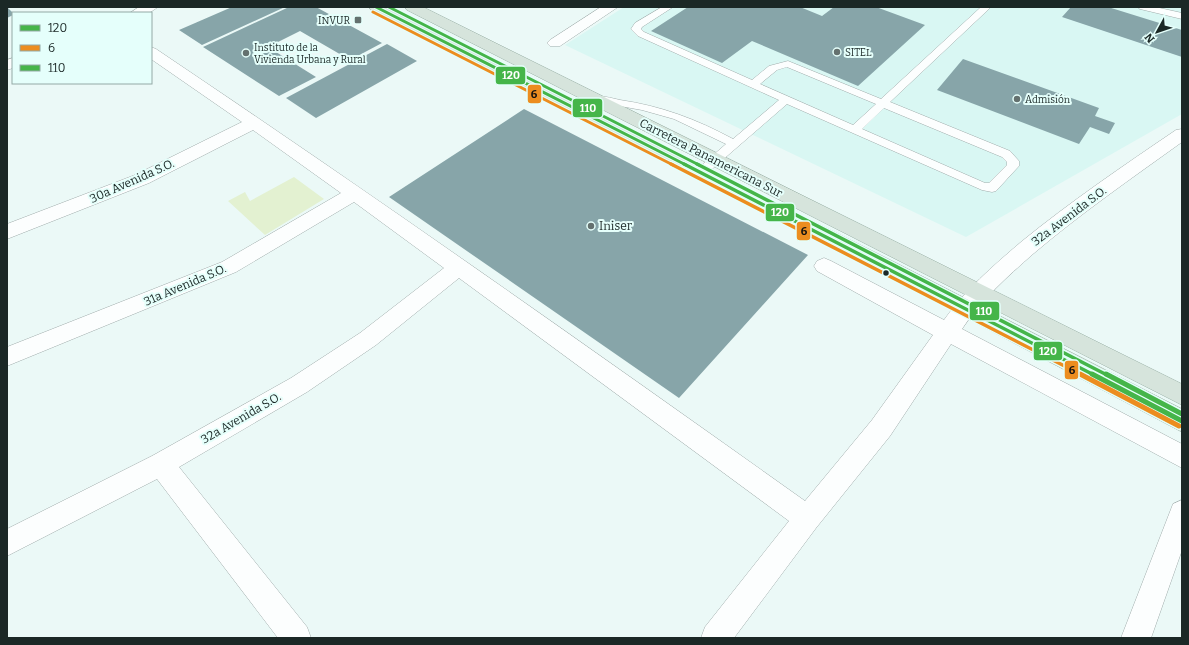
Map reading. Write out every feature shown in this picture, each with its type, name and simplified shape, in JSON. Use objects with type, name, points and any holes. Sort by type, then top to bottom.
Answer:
[{"type":"highway","name":"Carretera Panamericana Sur","points":[[376,7],[700,173],[971,300],[1182,395]]},
{"type":"highway","name":"Carretera Panamericana Sur","points":[[412,7],[716,159],[971,300],[1182,421]]},
{"type":"street","points":[[139,12],[151,7]]},
{"type":"street","points":[[555,43],[611,7]]},
{"type":"street","points":[[152,53],[290,147],[632,391],[807,519]]},
{"type":"street","name":"30a Avenida S.O.","points":[[7,232],[142,179],[253,123]]},
{"type":"street","name":"32a Avenida S.O.","points":[[716,638],[807,519],[881,428],[947,332],[971,300],[1007,264],[1066,216],[1182,134]]},
{"type":"street","name":"31a Avenida S.O.","points":[[7,357],[228,267],[354,194]]},
{"type":"street","points":[[824,266],[1182,457]]},
{"type":"street","name":"32a Avenida S.O.","points":[[7,543],[161,464],[299,385],[368,339],[458,268]]},
{"type":"street","points":[[161,464],[296,638]]},
{"type":"street","points":[[1136,638],[1182,513]]},
{"type":"lane","points":[[668,7],[638,25],[636,29],[641,34],[785,100],[982,186],[992,188],[1013,166],[1013,161],[1006,154],[788,64],[773,68],[753,85]]},
{"type":"lane","points":[[854,130],[986,7]]},
{"type":"lane","points":[[1143,7],[1182,16]]},
{"type":"lane","points":[[594,99],[642,106],[671,114],[698,125],[734,144]]},
{"type":"lane","points":[[700,173],[785,100]]},
{"type":"shaded area","name":"SITEL","points":[[624,7],[1182,7],[1182,114],[966,237],[565,45]]},
{"type":"green space","points":[[294,177],[324,199],[265,235],[228,201],[245,192],[250,201]]},
{"type":"building","points":[[7,7],[12,12],[12,16],[7,18]]},
{"type":"building","name":"Instituto de la Vivienda Urbana y Rural","points":[[232,7],[285,7],[202,45],[179,30]]},
{"type":"building","name":"Instituto de la Vivienda Urbana y Rural","points":[[289,7],[316,7],[382,43],[350,60],[300,31],[268,47],[316,77],[279,96],[203,47]]},
{"type":"building","name":"SITEL","points":[[688,7],[800,7],[822,16],[834,7],[876,7],[925,25],[858,86],[752,41],[722,63],[651,31]]},
{"type":"building","points":[[1071,7],[1108,7],[1182,30],[1182,57],[1062,17]]},
{"type":"building","name":"Instituto de la Vivienda Urbana y Rural","points":[[387,44],[417,61],[316,118],[286,98]]},
{"type":"building","name":"Admisión","points":[[963,59],[1099,108],[1095,116],[1115,123],[1109,134],[1090,127],[1079,144],[937,90]]},
{"type":"building","name":"Iniser","points":[[524,109],[808,255],[679,398],[389,197]]},
{"type":"transit line","name":"120","points":[[376,7],[889,268],[1182,421]]},
{"type":"transit line","name":"110","points":[[389,7],[892,263],[1182,414]]},
{"type":"transit line","name":"6","points":[[373,12],[886,273],[1179,426]]},
{"type":"place","name":"INVUR","points":[[358,20]]},
{"type":"place","name":"SITEL","points":[[837,52]]},
{"type":"place","name":"Instituto de la Vivienda Urbana y Rural","points":[[246,53]]},
{"type":"place","name":"Admisión","points":[[1017,99]]},
{"type":"place","name":"Iniser","points":[[591,226]]}]
